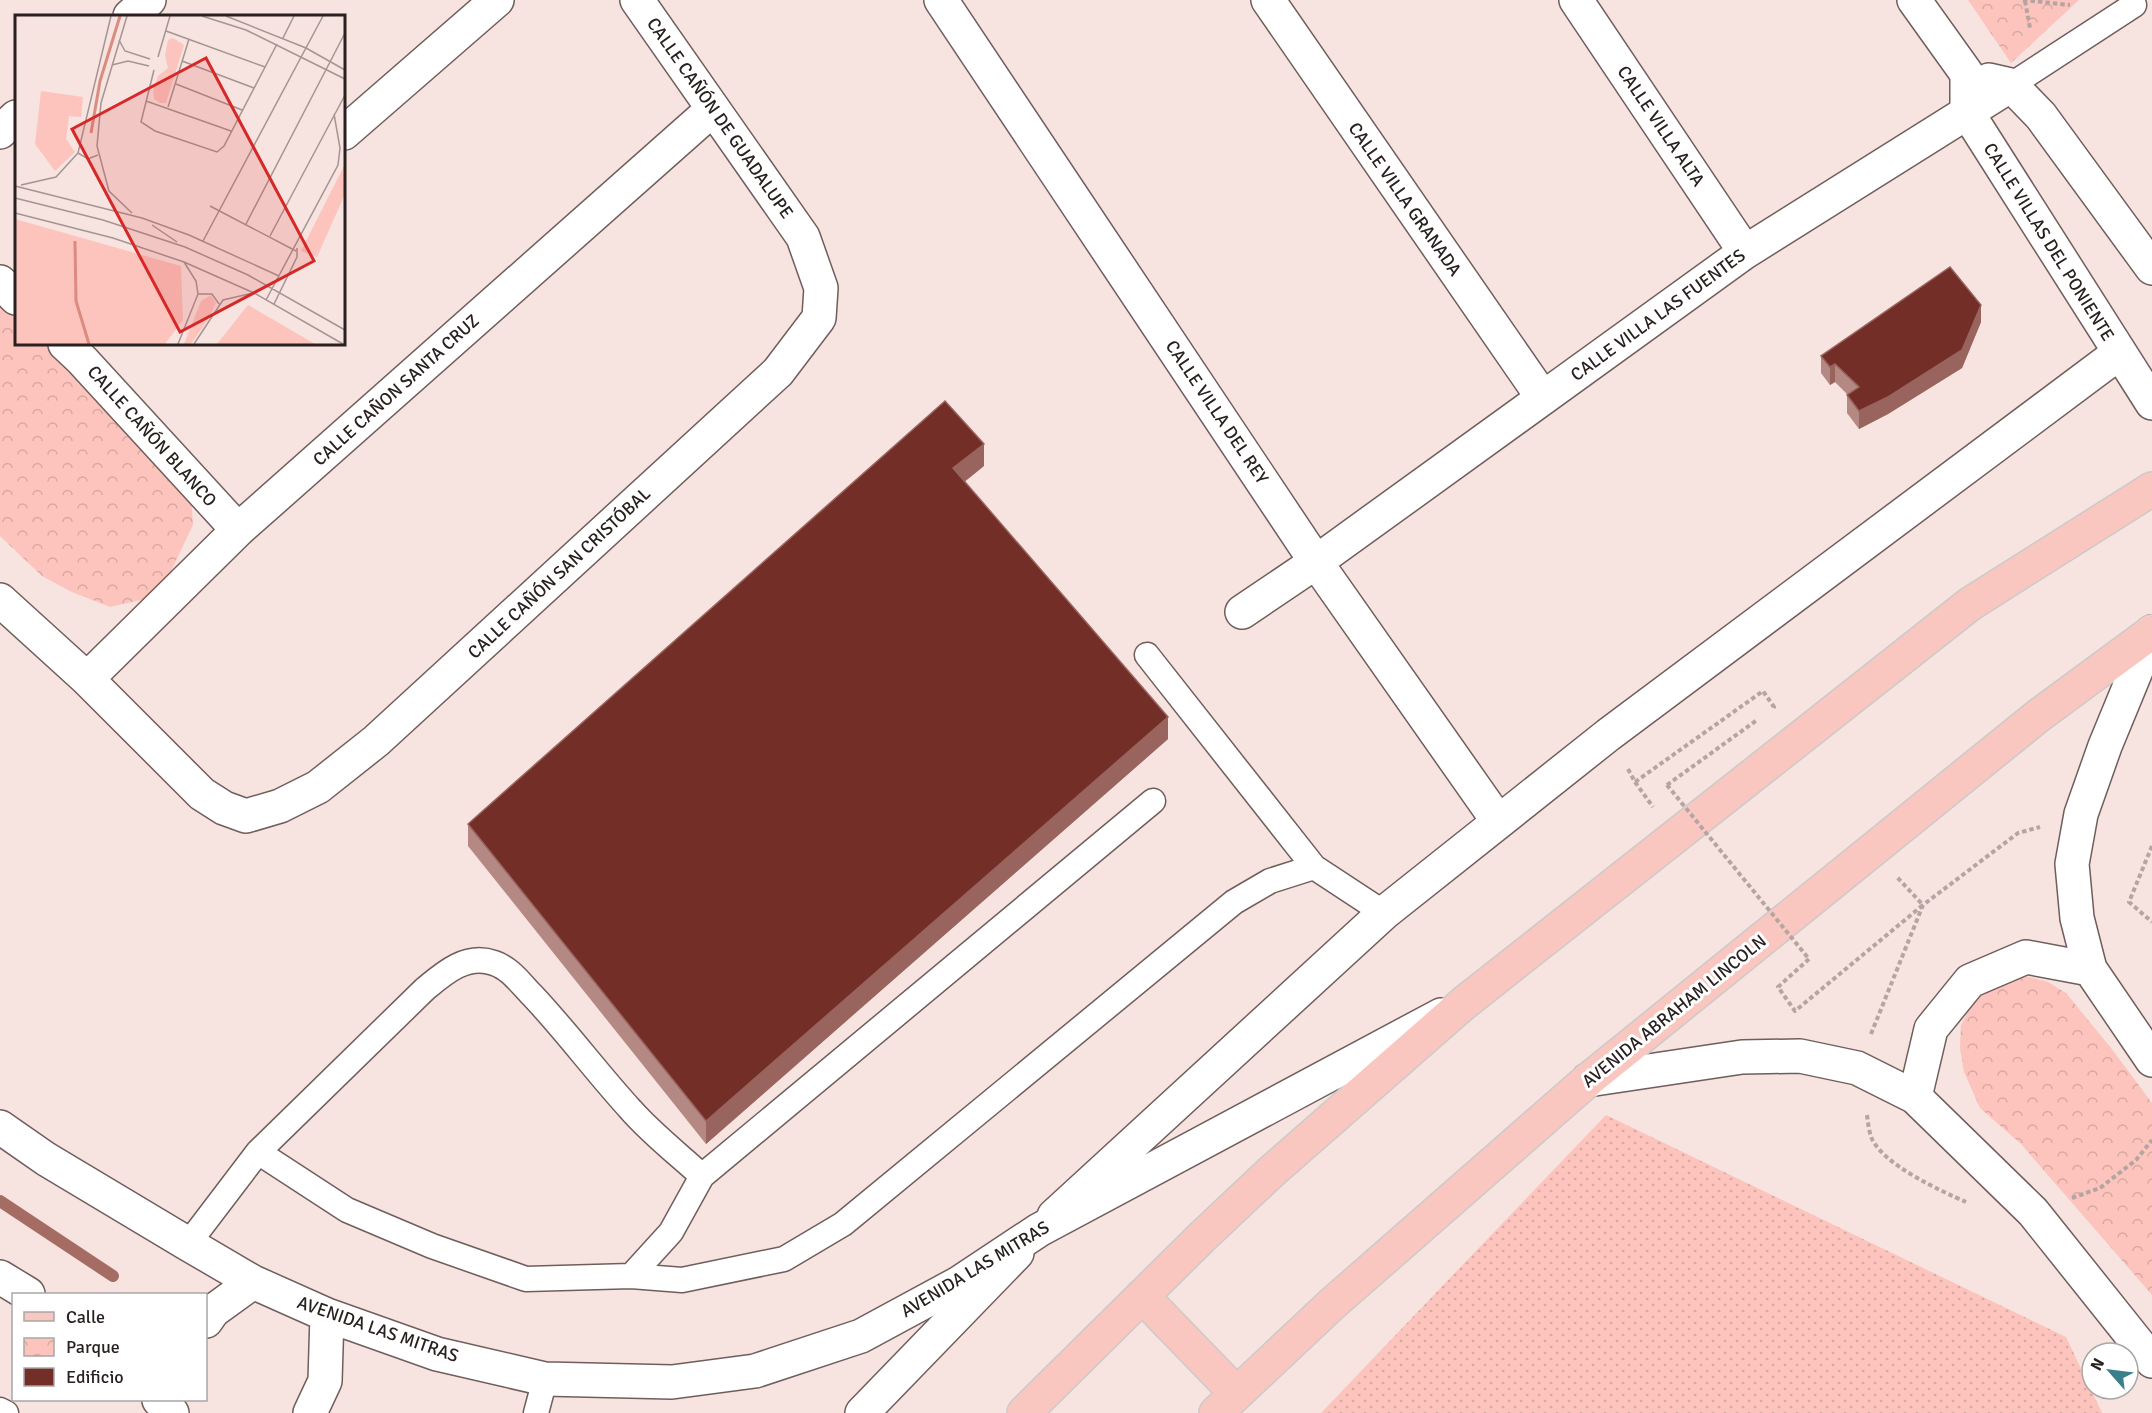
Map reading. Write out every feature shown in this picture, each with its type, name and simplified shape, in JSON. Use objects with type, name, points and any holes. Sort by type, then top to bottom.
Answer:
[{"type":"main road","points":[[1024,1413],[1271,1172],[1464,1003],[1970,604],[2152,489]]},
{"type":"main road","name":"AVENIDA ABRAHAM LINCOLN","points":[[1226,1403],[1332,1304],[1588,1080],[2038,716],[2152,632]]},
{"type":"main road","points":[[1142,1296],[1226,1403]]},
{"type":"street","points":[[131,15],[149,0]]},
{"type":"street","points":[[345,132],[497,0]]},
{"type":"street","name":"CALLE CAÑÓN DE GUADALUPE","points":[[637,0],[803,237]]},
{"type":"street","name":"CALLE VILLA DEL REY","points":[[941,0],[1317,562],[1498,821]]},
{"type":"street","name":"CALLE VILLA GRANADA","points":[[1268,0],[1543,398]]},
{"type":"street","name":"CALLE VILLA ALTA","points":[[1576,0],[1745,252]]},
{"type":"street","points":[[1914,0],[1967,74],[1967,112]]},
{"type":"street","points":[[1967,74],[2011,85],[2041,116],[2152,268]]},
{"type":"street","name":"CALLE VILLA LAS FUENTES","points":[[1242,612],[1317,562],[1745,252],[2011,85]]},
{"type":"street","name":"CALLE CAÑON SANTA CRUZ","points":[[87,679],[238,530],[713,109]]},
{"type":"street","name":"CALLE VILLAS DEL PONIENTE","points":[[1967,112],[2118,353],[2152,403]]},
{"type":"street","points":[[0,132],[15,118]]},
{"type":"street","name":"CALLE CAÑÓN SAN CRISTÓBAL","points":[[0,600],[87,679],[202,794],[224,808],[246,816],[280,806],[318,787],[385,733],[778,372],[819,318],[821,288],[803,237]]},
{"type":"street","points":[[0,282],[15,297]]},
{"type":"street","name":"CALLE CAÑÓN BLANCO","points":[[83,349],[238,530]]},
{"type":"street","points":[[862,1413],[1039,1230],[1384,913],[1608,735],[2118,353]]},
{"type":"street","points":[[2152,632],[2105,746],[2081,814],[2072,864],[2077,918],[2090,969],[2152,1060]]},
{"type":"street","points":[[1915,1097],[1931,1029],[1970,981],[2026,957],[2090,969]]},
{"type":"street","name":"AVENIDA LAS MITRAS","points":[[0,1127],[46,1159],[188,1244],[253,1281],[327,1315],[438,1354],[545,1379],[672,1382],[755,1371],[861,1336],[959,1283],[1039,1230],[1464,1003]]},
{"type":"street","points":[[1588,1080],[1742,1057],[1800,1056],[1857,1068],[1915,1097],[2033,1212],[2152,1361]]},
{"type":"street","points":[[0,1277],[26,1293]]},
{"type":"street","points":[[207,1320],[213,1311],[253,1281]]},
{"type":"street","points":[[310,1413],[325,1381],[327,1315]]},
{"type":"lane","points":[[2011,85],[2134,4]]},
{"type":"lane","points":[[1147,655],[1314,867],[1384,913]]},
{"type":"lane","points":[[631,1276],[671,1232],[702,1176],[1153,801]]},
{"type":"lane","points":[[258,1152],[347,1210],[432,1246],[525,1278],[631,1276],[682,1280],[784,1259],[843,1224],[1234,903],[1270,881],[1314,867]]},
{"type":"lane","points":[[188,1244],[258,1152],[432,984],[445,973],[463,963],[482,960],[496,963],[512,974],[558,1022],[632,1112],[702,1176]]},
{"type":"lane","points":[[536,1413],[545,1379]]},
{"type":"lane","points":[[0,1410],[6,1413]]},
{"type":"path","points":[[2030,28],[2024,0],[2074,5]]},
{"type":"path","points":[[1608,735],[1635,782],[1762,691],[1774,707],[1667,784],[1809,959],[1778,987],[1796,1011],[1923,905],[2018,833],[2081,814]]},
{"type":"path","points":[[2152,846],[2129,902],[2152,922]]},
{"type":"path","points":[[1872,850],[1923,905]]},
{"type":"path","points":[[1857,1068],[1923,905]]},
{"type":"green space","points":[[1968,0],[2079,0],[2011,63]]},
{"type":"green space","points":[[0,300],[15,315],[15,345],[47,345],[190,481],[193,525],[171,571],[145,599],[110,607],[72,592],[42,576],[0,536]]},
{"type":"green space","points":[[2022,975],[2048,982],[2066,993],[2152,1103],[2152,1295],[2021,1144],[1980,1108],[1964,1072],[1960,1048],[1961,1025],[1973,1003],[1989,987]]},
{"type":"green space","points":[[1606,1115],[2066,1337],[2080,1367],[2080,1401],[2096,1401],[2102,1413],[1321,1413]]},
{"type":"building","points":[[1950,267],[1981,305],[1962,350],[1888,397],[1859,411],[1847,395],[1859,387],[1835,364],[1830,367],[1821,356]]},
{"type":"building","points":[[945,401],[984,444],[953,468],[1168,717],[706,1121],[468,824]]},
{"type":"waterway","points":[[0,1201],[113,1276]]}]
